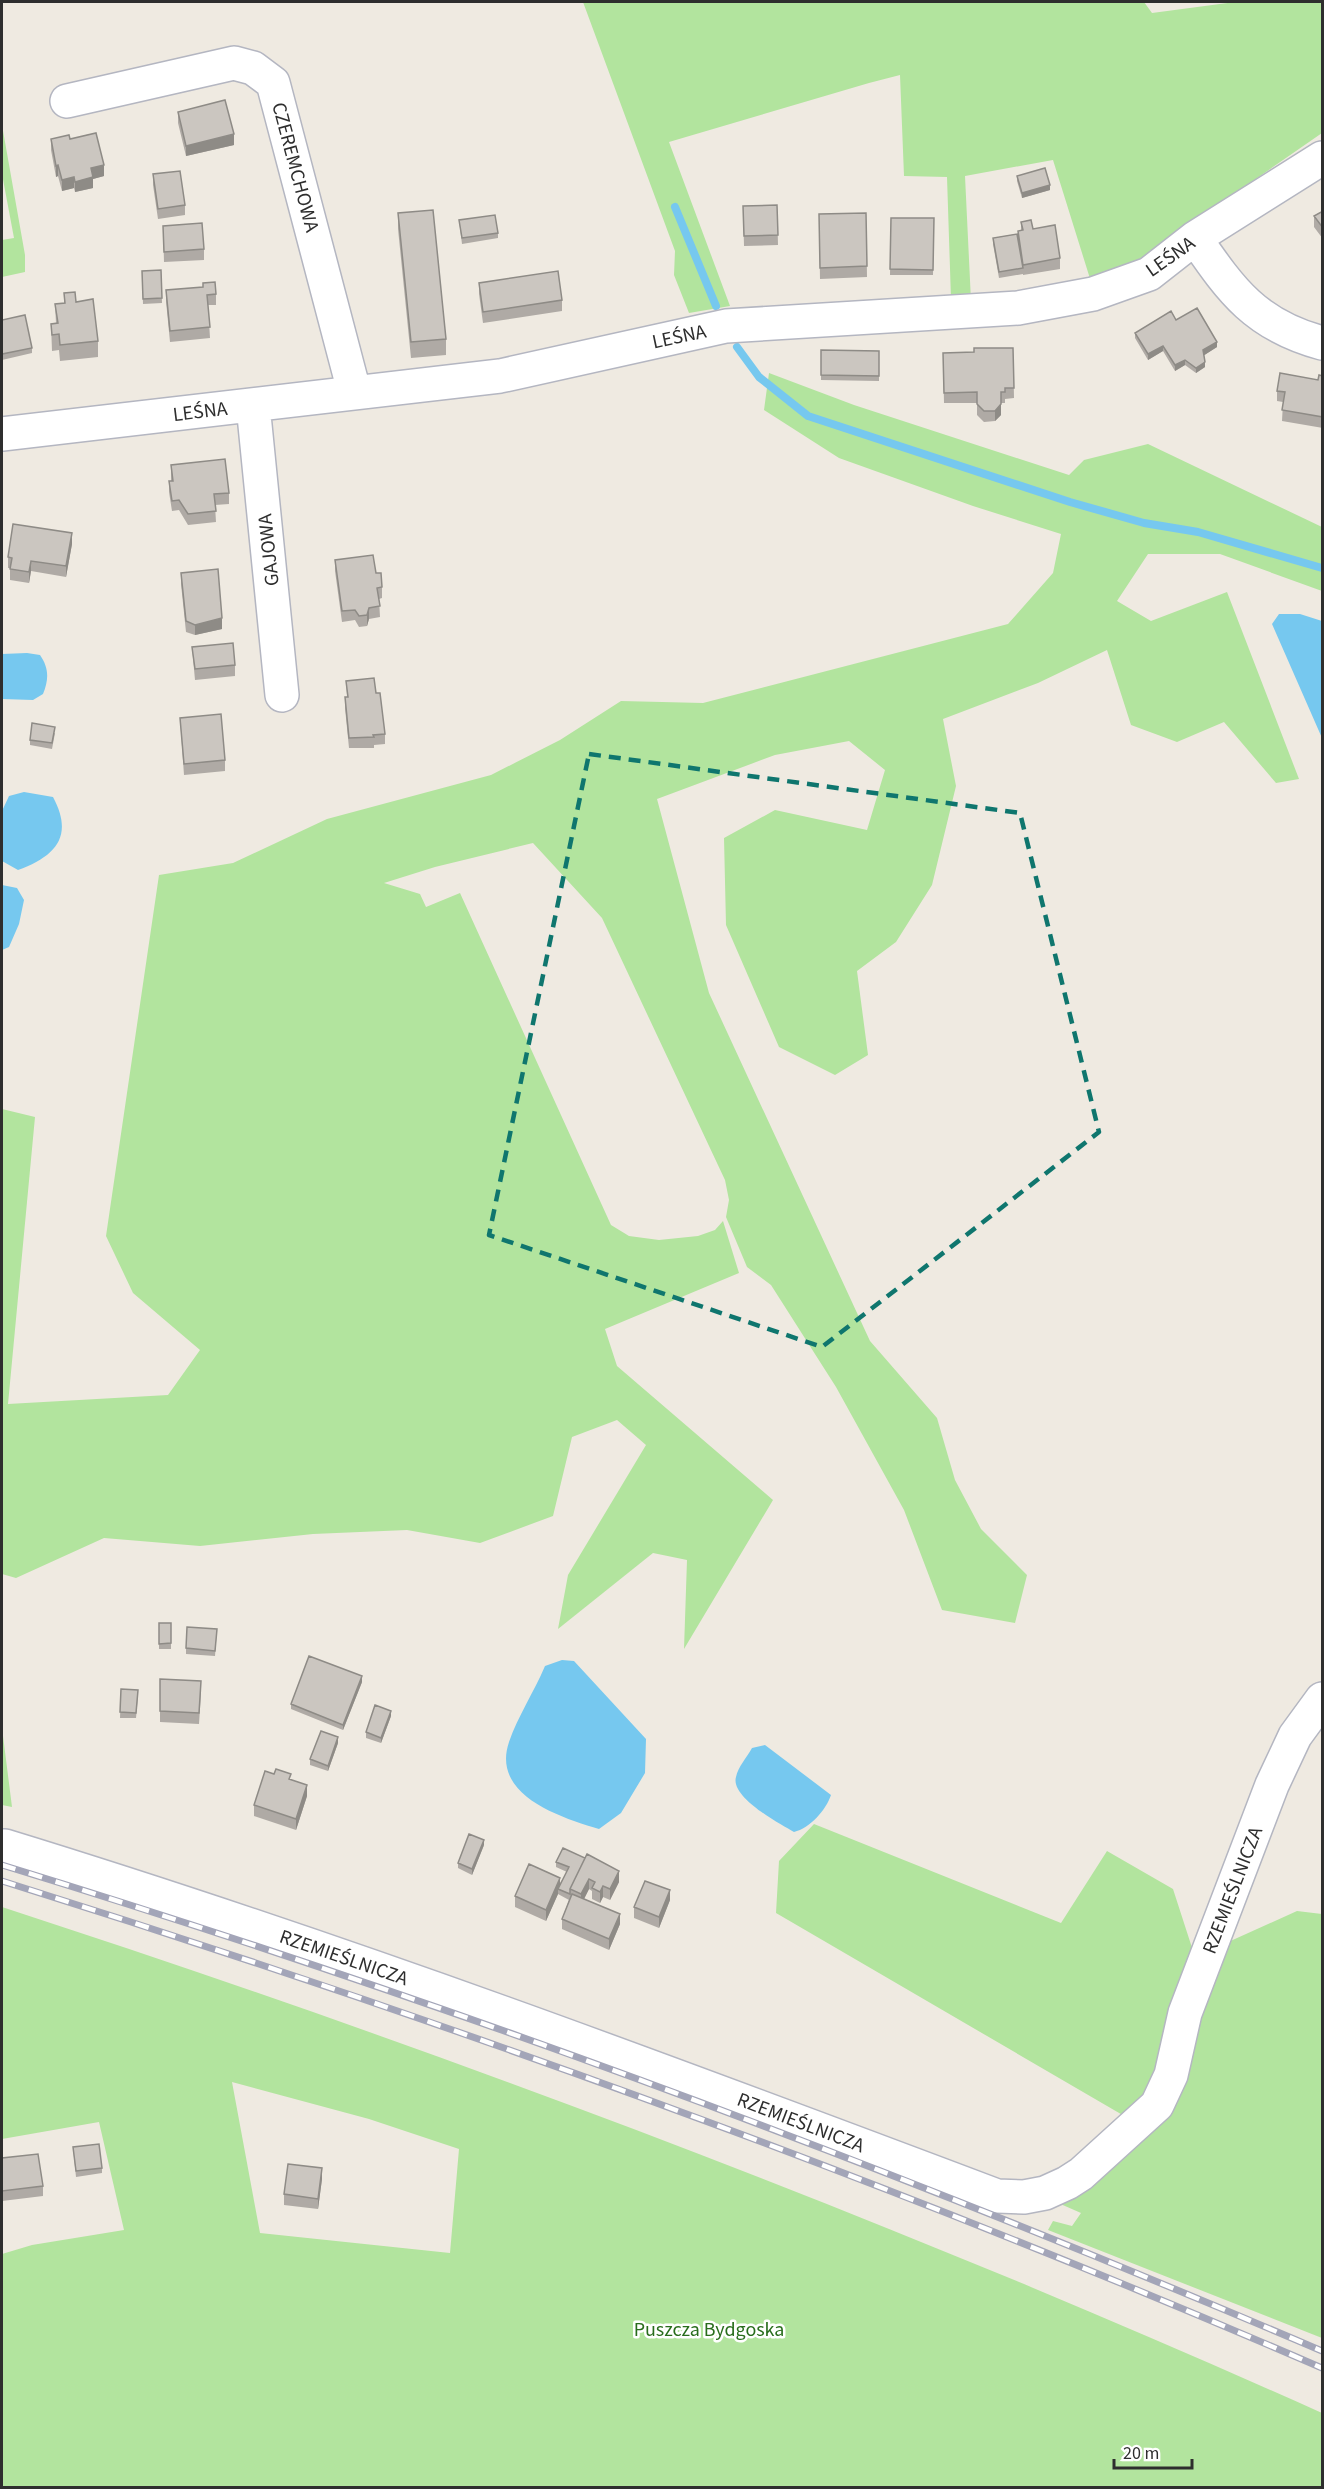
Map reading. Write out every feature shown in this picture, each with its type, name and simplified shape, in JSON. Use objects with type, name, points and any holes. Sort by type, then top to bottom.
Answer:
[{"type":"street","name":"CZEREMCHOWA","points":[[67,101],[234,63],[253,69],[273,83],[354,391]]},
{"type":"street","name":"LEŚNA","points":[[2,434],[354,391],[500,376],[726,327],[1018,308],[1061,301],[1093,294],[1149,274],[1196,238],[1323,158]]},
{"type":"street","points":[[1196,238],[1233,292],[1261,316],[1291,333],[1323,343]]},
{"type":"street","name":"GAJOWA","points":[[253,405],[282,695]]},
{"type":"street","name":"RZEMIEŚLNICZA","points":[[5,1846],[194,1904],[585,2040],[997,2196],[1024,2197],[1046,2193],[1081,2174],[1157,2105],[1171,2075],[1185,2013],[1272,1785],[1295,1736],[1323,1699]]},
{"type":"highlighted area","points":[[589,754],[1020,813],[1099,1132],[822,1347],[489,1235]]},
{"type":"green space","points":[[583,2],[1144,2],[1152,13],[1235,2],[1322,2],[1322,133],[1143,257],[1092,285],[1053,160],[965,176],[971,301],[951,299],[947,177],[904,176],[900,75],[869,83],[669,142],[730,306],[689,313],[674,275],[675,251]]},
{"type":"green space","points":[[2,125],[25,255],[25,272],[2,277],[2,240],[14,238],[2,174]]},
{"type":"green space","points":[[769,373],[854,405],[1069,475],[1084,460],[1148,444],[1322,527],[1322,591],[1220,554],[1148,554],[1117,601],[1151,621],[1227,592],[1299,779],[1276,783],[1224,722],[1177,742],[1131,725],[1107,650],[1038,683],[943,719],[956,786],[932,885],[896,942],[857,971],[868,1055],[835,1075],[779,1047],[726,925],[724,838],[775,810],[867,830],[885,770],[849,741],[775,755],[657,799],[709,993],[870,1341],[937,1418],[955,1480],[981,1529],[1027,1575],[1015,1623],[942,1610],[904,1510],[836,1387],[771,1285],[747,1267],[726,1217],[729,1200],[725,1180],[602,918],[533,843],[435,867],[384,883],[420,894],[426,907],[460,893],[611,1225],[629,1236],[659,1240],[698,1236],[715,1230],[723,1221],[739,1273],[605,1329],[617,1366],[773,1500],[684,1649],[687,1560],[653,1553],[558,1629],[568,1575],[646,1445],[617,1420],[572,1437],[553,1516],[480,1543],[407,1530],[313,1534],[200,1546],[104,1538],[16,1578],[2,1574],[2,1109],[35,1117],[8,1404],[168,1395],[200,1350],[133,1293],[106,1236],[159,875],[233,863],[327,819],[491,775],[560,740],[621,701],[703,703],[1008,624],[1053,573],[1061,534],[973,506],[839,458],[764,410]]},
{"type":"green space","points":[[2,1728],[12,1807],[2,1805]]},
{"type":"green space","points":[[814,1824],[1061,1923],[1107,1851],[1173,1889],[1195,1957],[1297,1911],[1322,1914],[1322,2338],[1048,2230],[1053,2221],[1072,2226],[1081,2213],[1049,2199],[1051,2187],[1138,2124],[776,1913],[779,1861]]},
{"type":"green space","name":"Puszcza Bydgoska","points":[[2,1907],[337,2021],[669,2142],[997,2273],[1322,2413],[1322,2487],[2,2487],[2,2254],[32,2245],[124,2230],[99,2122],[2,2139]],"holes":[[[232,2082],[369,2119],[459,2149],[450,2253],[260,2233]]]},
{"type":"water","points":[[1279,614],[1300,614],[1322,621],[1322,738],[1272,624]]},
{"type":"water","points":[[2,654],[40,655],[45,664],[47,678],[43,694],[33,700],[2,699]]},
{"type":"water","points":[[24,792],[53,797],[62,823],[58,843],[51,851],[18,870],[2,861],[2,811],[9,796]]},
{"type":"water","points":[[2,885],[17,888],[24,900],[19,924],[9,947],[2,950]]},
{"type":"water","points":[[562,1660],[574,1661],[646,1739],[645,1773],[621,1813],[599,1829],[566,1818],[532,1801],[519,1790],[510,1776],[506,1760],[513,1732],[545,1666]]},
{"type":"water","points":[[765,1745],[831,1795],[817,1818],[800,1830],[794,1832],[758,1809],[748,1801],[736,1785],[739,1770],[752,1748]]},
{"type":"building","points":[[225,100],[234,134],[186,146],[178,112]]},
{"type":"building","points":[[96,133],[104,165],[91,168],[93,177],[75,182],[74,177],[62,180],[58,165],[56,166],[51,139],[69,135],[70,139]]},
{"type":"building","points":[[1045,168],[1050,185],[1022,193],[1017,176]]},
{"type":"building","points":[[180,171],[185,205],[158,209],[153,174]]},
{"type":"building","points":[[777,205],[778,235],[744,236],[743,206]]},
{"type":"building","points":[[433,210],[446,339],[411,342],[398,213]]},
{"type":"building","points":[[1323,211],[1323,228],[1314,216]]},
{"type":"building","points":[[866,213],[867,266],[820,268],[819,214]]},
{"type":"building","points":[[495,215],[498,233],[462,238],[459,220]]},
{"type":"building","points":[[891,218],[934,218],[933,270],[890,269]]},
{"type":"building","points":[[1031,220],[1033,229],[1055,225],[1060,258],[1023,265],[1018,231],[1023,230],[1021,222]]},
{"type":"building","points":[[202,223],[204,249],[164,252],[163,226]]},
{"type":"building","points":[[1017,234],[1023,268],[999,272],[993,238]]},
{"type":"building","points":[[161,270],[162,298],[143,299],[142,271]]},
{"type":"building","points":[[558,271],[562,300],[483,312],[479,283]]},
{"type":"building","points":[[215,282],[216,294],[207,295],[210,327],[170,331],[166,290],[203,287],[203,283]]},
{"type":"building","points":[[75,292],[76,302],[93,299],[98,341],[60,345],[59,334],[52,335],[51,324],[58,323],[55,304],[65,303],[64,293]]},
{"type":"building","points":[[1197,308],[1217,342],[1203,350],[1205,362],[1196,368],[1185,360],[1175,365],[1163,346],[1148,354],[1135,333],[1171,311],[1176,320]]},
{"type":"building","points":[[25,315],[32,348],[2,354],[2,320]]},
{"type":"building","points":[[974,348],[1013,348],[1014,388],[1005,388],[1005,392],[1001,392],[1001,404],[995,411],[984,411],[977,404],[977,392],[944,393],[943,353],[974,352]]},
{"type":"building","points":[[821,350],[879,351],[879,376],[821,375]]},
{"type":"building","points":[[1280,373],[1318,380],[1319,375],[1323,376],[1323,417],[1282,410],[1285,392],[1277,391]]},
{"type":"building","points":[[225,459],[229,493],[214,494],[216,511],[188,514],[179,500],[172,501],[169,481],[173,481],[171,465]]},
{"type":"building","points":[[13,524],[72,533],[66,566],[31,561],[29,572],[10,569],[12,558],[8,557]]},
{"type":"building","points":[[373,555],[376,573],[381,573],[382,587],[377,588],[380,606],[369,608],[367,615],[359,616],[355,610],[342,611],[335,560]]},
{"type":"building","points":[[218,569],[222,618],[195,625],[186,621],[181,573]]},
{"type":"building","points":[[233,643],[235,665],[195,669],[192,647]]},
{"type":"building","points":[[374,678],[376,693],[380,693],[385,734],[349,738],[345,697],[348,697],[346,681]]},
{"type":"building","points":[[221,714],[225,760],[184,764],[180,718]]},
{"type":"building","points":[[32,723],[55,727],[52,743],[30,740]]},
{"type":"building","points":[[159,1623],[171,1623],[171,1643],[159,1644]]},
{"type":"building","points":[[187,1627],[217,1629],[215,1651],[186,1648]]},
{"type":"building","points":[[309,1656],[362,1676],[343,1725],[291,1704]]},
{"type":"building","points":[[160,1679],[201,1681],[199,1713],[160,1711]]},
{"type":"building","points":[[121,1689],[138,1690],[136,1713],[120,1712]]},
{"type":"building","points":[[375,1705],[391,1711],[381,1738],[366,1732]]},
{"type":"building","points":[[321,1731],[338,1737],[328,1766],[310,1759]]},
{"type":"building","points":[[276,1769],[291,1774],[289,1779],[307,1785],[296,1819],[254,1805],[265,1771],[274,1774]]},
{"type":"building","points":[[469,1834],[484,1840],[472,1869],[458,1863]]},
{"type":"building","points":[[563,1848],[585,1858],[570,1889],[570,1894],[558,1889],[569,1867],[556,1862]]},
{"type":"building","points":[[587,1854],[619,1871],[610,1889],[603,1886],[600,1892],[592,1888],[595,1882],[589,1879],[581,1894],[570,1889]]},
{"type":"building","points":[[529,1864],[560,1878],[546,1910],[515,1896]]},
{"type":"building","points":[[645,1881],[670,1890],[659,1917],[634,1907]]},
{"type":"building","points":[[572,1894],[620,1914],[609,1939],[562,1919]]},
{"type":"building","points":[[99,2144],[102,2168],[76,2171],[73,2147]]},
{"type":"building","points":[[38,2154],[43,2186],[2,2191],[2,2158]]},
{"type":"building","points":[[288,2164],[322,2168],[318,2199],[284,2194]]},
{"type":"waterway","points":[[675,207],[716,306]]},
{"type":"waterway","points":[[737,347],[759,377],[808,416],[1070,502],[1144,523],[1198,532],[1322,568]]},
{"type":"railway","points":[[2,1865],[337,1973],[668,2090],[997,2217],[1322,2351]]},
{"type":"railway","points":[[2,1881],[336,1990],[668,2107],[997,2233],[1322,2368]]}]
